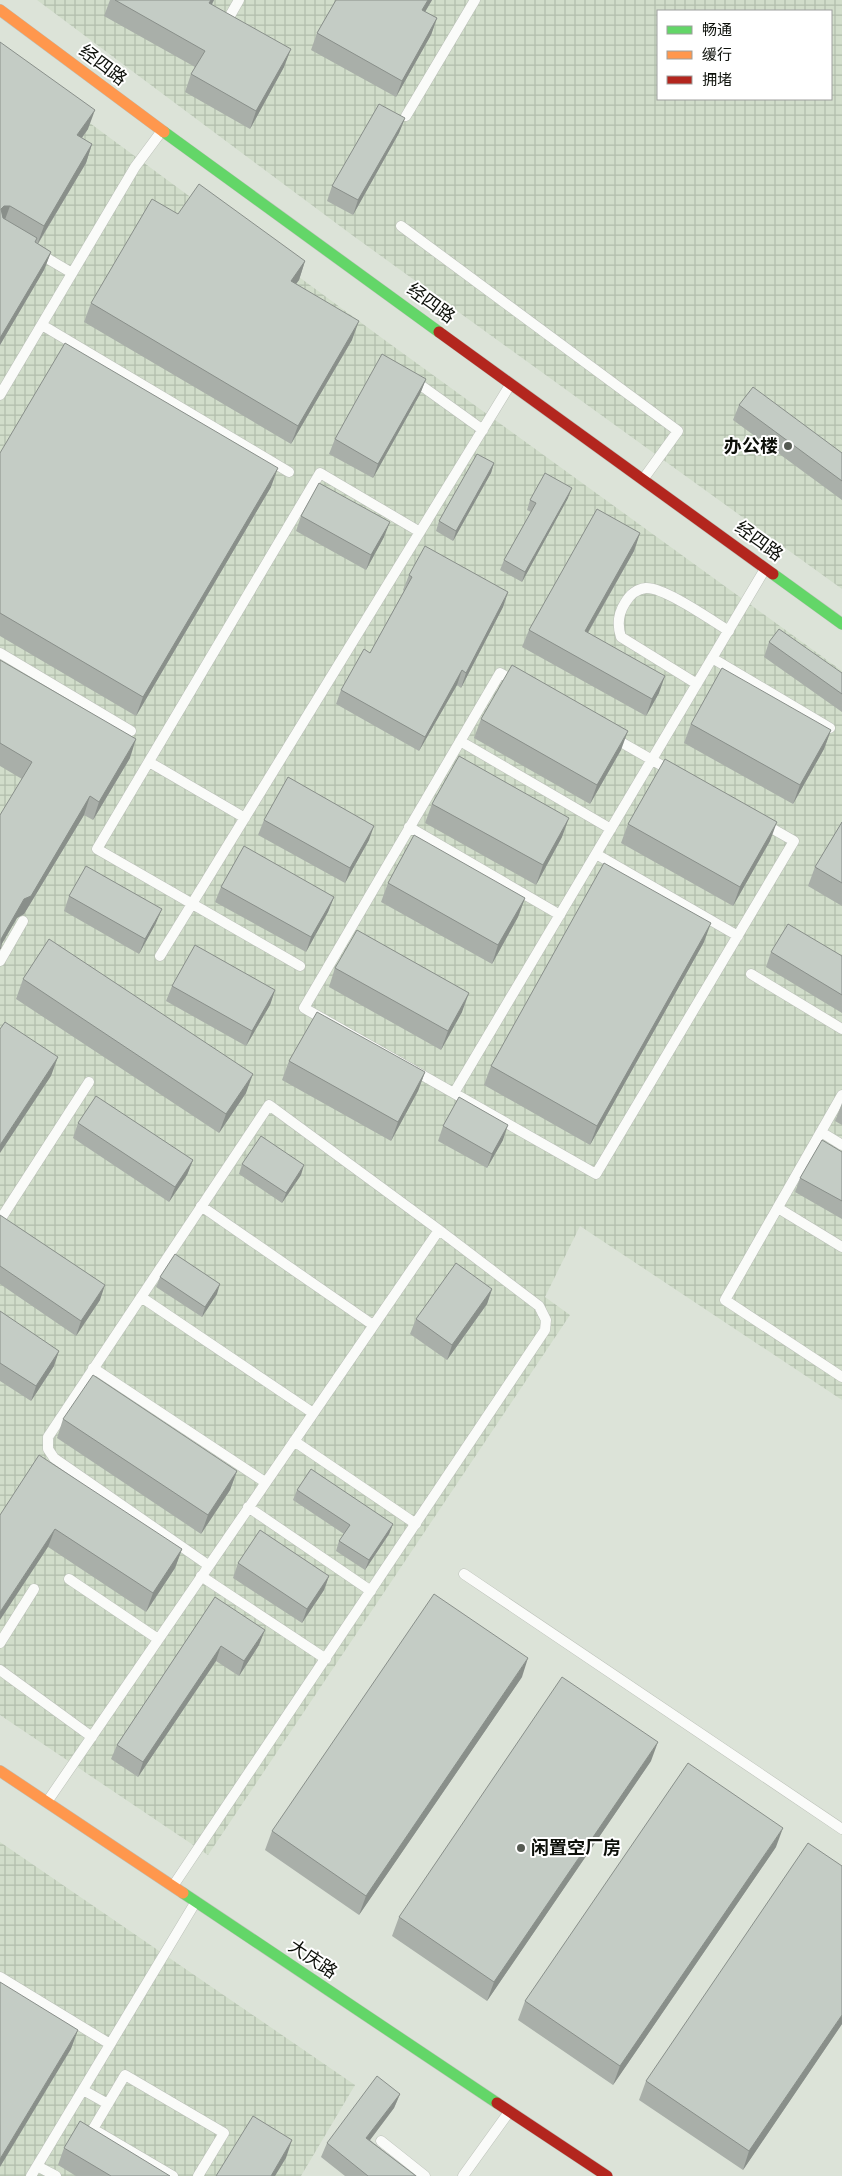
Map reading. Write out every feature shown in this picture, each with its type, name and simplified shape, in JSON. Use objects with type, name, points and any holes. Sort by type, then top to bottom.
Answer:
[{"type":"street","name":"经四路","points":[[0,10],[162,130],[842,624]]},
{"type":"street","name":"大庆路","points":[[0,1771],[607,2176]]},
{"type":"lane","points":[[227,21],[239,0]]},
{"type":"lane","points":[[406,116],[475,0]]},
{"type":"lane","points":[[0,395],[135,167],[162,130]]},
{"type":"lane","points":[[402,226],[678,431],[644,479]]},
{"type":"lane","points":[[32,249],[72,273]]},
{"type":"lane","points":[[42,324],[289,472]]},
{"type":"lane","points":[[400,371],[483,430]]},
{"type":"lane","points":[[160,956],[512,383]]},
{"type":"lane","points":[[300,966],[98,848],[320,473],[420,532]]},
{"type":"lane","points":[[454,1093],[766,568]]},
{"type":"lane","points":[[697,684],[622,637],[618,629],[622,608],[628,597],[636,590],[654,588],[729,630]]},
{"type":"lane","points":[[0,653],[130,731]]},
{"type":"lane","points":[[712,658],[830,728]]},
{"type":"lane","points":[[500,673],[652,760],[794,840],[596,1174],[304,1008],[500,673]]},
{"type":"lane","points":[[460,741],[611,829]]},
{"type":"lane","points":[[149,762],[245,818]]},
{"type":"lane","points":[[409,827],[560,915]]},
{"type":"lane","points":[[596,854],[738,936]]},
{"type":"lane","points":[[0,961],[23,922]]},
{"type":"lane","points":[[751,974],[842,1030]]},
{"type":"lane","points":[[0,1220],[89,1082]]},
{"type":"lane","points":[[842,1095],[725,1300],[842,1377]]},
{"type":"lane","points":[[173,1886],[545,1330],[546,1320],[539,1306],[269,1105],[48,1437],[48,1449],[54,1458],[208,1565]]},
{"type":"lane","points":[[821,1132],[842,1145]]},
{"type":"lane","points":[[201,1206],[374,1325]]},
{"type":"lane","points":[[778,1208],[842,1247]]},
{"type":"lane","points":[[47,1803],[208,1565],[439,1230]]},
{"type":"lane","points":[[141,1297],[313,1413]]},
{"type":"lane","points":[[93,1368],[266,1482]]},
{"type":"lane","points":[[294,1441],[416,1524]]},
{"type":"lane","points":[[248,1507],[371,1591]]},
{"type":"lane","points":[[464,1574],[842,1829]]},
{"type":"lane","points":[[201,1576],[326,1659]]},
{"type":"lane","points":[[69,1579],[158,1639]]},
{"type":"lane","points":[[0,1643],[34,1589]]},
{"type":"lane","points":[[0,1670],[92,1737]]},
{"type":"lane","points":[[31,2176],[196,1902]]},
{"type":"lane","points":[[0,1977],[110,2044]]},
{"type":"lane","points":[[173,2176],[93,2129],[126,2074],[224,2133],[198,2176]]},
{"type":"lane","points":[[83,2090],[108,2104]]},
{"type":"lane","points":[[462,2176],[510,2111]]},
{"type":"lane","points":[[381,2141],[426,2176]]},
{"type":"lane","points":[[37,2166],[56,2176]]},
{"type":"shaded area","points":[[37,0],[842,0],[842,589],[352,235]]},
{"type":"shaded area","points":[[0,57],[386,341],[842,671],[842,1400],[580,1226],[545,1297],[570,1315],[208,1855],[0,1715]]},
{"type":"shaded area","points":[[0,1842],[355,2085],[301,2176],[0,2176]]},
{"type":"building","points":[[115,0],[211,0],[209,3],[291,49],[256,111],[191,74],[205,51]]},
{"type":"building","points":[[336,0],[428,0],[422,10],[437,18],[402,81],[317,33]]},
{"type":"building","points":[[0,42],[95,110],[77,135],[92,144],[44,226],[10,206],[4,206],[1,209],[3,218],[37,238],[35,242],[51,252],[0,338]]},
{"type":"building","points":[[379,104],[405,118],[358,200],[332,186]]},
{"type":"building","points":[[199,184],[305,261],[291,281],[359,321],[298,426],[91,303],[152,199],[178,214]]},
{"type":"building","points":[[65,343],[278,468],[143,697],[0,613],[0,453]]},
{"type":"building","points":[[382,354],[426,379],[378,464],[335,439]]},
{"type":"building","points":[[753,387],[842,453],[842,481],[739,405]]},
{"type":"building","points":[[477,454],[494,463],[456,531],[439,521]]},
{"type":"building","points":[[545,473],[572,488],[525,572],[504,560],[536,503],[530,500]]},
{"type":"building","points":[[319,483],[390,522],[371,555],[301,516]]},
{"type":"building","points":[[597,509],[640,533],[585,631],[665,676],[652,699],[529,630]]},
{"type":"building","points":[[425,546],[508,592],[466,673],[462,670],[425,737],[341,690],[364,649],[370,653],[412,577],[409,575]]},
{"type":"building","points":[[779,629],[842,673],[842,694],[769,642]]},
{"type":"building","points":[[0,660],[136,739],[99,802],[90,796],[31,896],[24,899],[1,939],[0,949],[0,815],[32,762],[0,743]]},
{"type":"building","points":[[512,665],[628,731],[597,785],[481,719]]},
{"type":"building","points":[[722,668],[831,730],[800,785],[691,724]]},
{"type":"building","points":[[459,756],[569,818],[543,865],[432,804]]},
{"type":"building","points":[[665,759],[777,822],[740,887],[628,824]]},
{"type":"building","points":[[288,777],[374,826],[350,868],[264,820]]},
{"type":"building","points":[[842,822],[842,883],[815,867]]},
{"type":"building","points":[[414,835],[525,898],[498,945],[388,883]]},
{"type":"building","points":[[244,846],[334,897],[311,937],[221,887]]},
{"type":"building","points":[[604,863],[711,923],[597,1126],[491,1066]]},
{"type":"building","points":[[86,866],[162,909],[145,939],[69,896]]},
{"type":"building","points":[[788,924],[842,956],[842,995],[771,952]]},
{"type":"building","points":[[357,930],[469,993],[448,1031],[335,968]]},
{"type":"building","points":[[49,939],[253,1074],[226,1114],[23,979]]},
{"type":"building","points":[[195,945],[275,990],[252,1031],[172,986]]},
{"type":"building","points":[[317,1012],[425,1072],[398,1122],[289,1061]]},
{"type":"building","points":[[5,1022],[58,1057],[0,1145],[0,1029]]},
{"type":"building","points":[[96,1096],[193,1160],[175,1187],[78,1123]]},
{"type":"building","points":[[459,1097],[508,1125],[492,1154],[443,1126]]},
{"type":"building","points":[[261,1136],[304,1165],[286,1193],[242,1164]]},
{"type":"building","points":[[822,1140],[842,1152],[842,1201],[800,1178]]},
{"type":"building","points":[[0,1215],[105,1285],[81,1321],[0,1266]]},
{"type":"building","points":[[175,1254],[220,1284],[205,1307],[160,1277]]},
{"type":"building","points":[[456,1263],[492,1289],[452,1345],[416,1319]]},
{"type":"building","points":[[0,1311],[59,1351],[36,1386],[0,1363]]},
{"type":"building","points":[[93,1375],[237,1471],[208,1515],[63,1419]]},
{"type":"building","points":[[39,1455],[182,1549],[153,1593],[55,1529],[0,1612],[0,1515]]},
{"type":"building","points":[[311,1469],[393,1524],[369,1560],[339,1541],[350,1525],[297,1490]]},
{"type":"building","points":[[260,1530],[329,1576],[307,1609],[238,1563]]},
{"type":"building","points":[[434,1594],[528,1658],[366,1896],[272,1831]]},
{"type":"building","points":[[215,1597],[265,1630],[244,1661],[221,1646],[143,1762],[117,1745]]},
{"type":"building","name":"闲置空厂房","points":[[562,1677],[658,1742],[494,1982],[399,1917]]},
{"type":"building","name":"闲置空厂房","points":[[688,1763],[783,1828],[620,2066],[525,2001]]},
{"type":"building","points":[[808,1843],[842,1866],[842,2015],[749,2151],[646,2081]]},
{"type":"building","points":[[0,1982],[78,2030],[0,2159]]},
{"type":"building","points":[[377,2076],[400,2094],[366,2138],[416,2176],[368,2176],[327,2143]]},
{"type":"building","points":[[253,2116],[292,2140],[271,2176],[216,2176]]},
{"type":"building","points":[[80,2121],[170,2176],[111,2176],[64,2148]]},
{"type":"traffic: fast","points":[[164,132],[439,332]]},
{"type":"traffic: fast","points":[[773,574],[842,624]]},
{"type":"traffic: fast","points":[[183,1893],[497,2103]]},
{"type":"traffic: slow","points":[[0,10],[164,132]]},
{"type":"traffic: slow","points":[[0,1771],[183,1893]]},
{"type":"traffic: jam","points":[[439,332],[773,574]]},
{"type":"traffic: jam","points":[[497,2103],[607,2176]]},
{"type":"place","name":"办公楼","points":[[788,446]]},
{"type":"place","name":"闲置空厂房","points":[[521,1848]]}]
